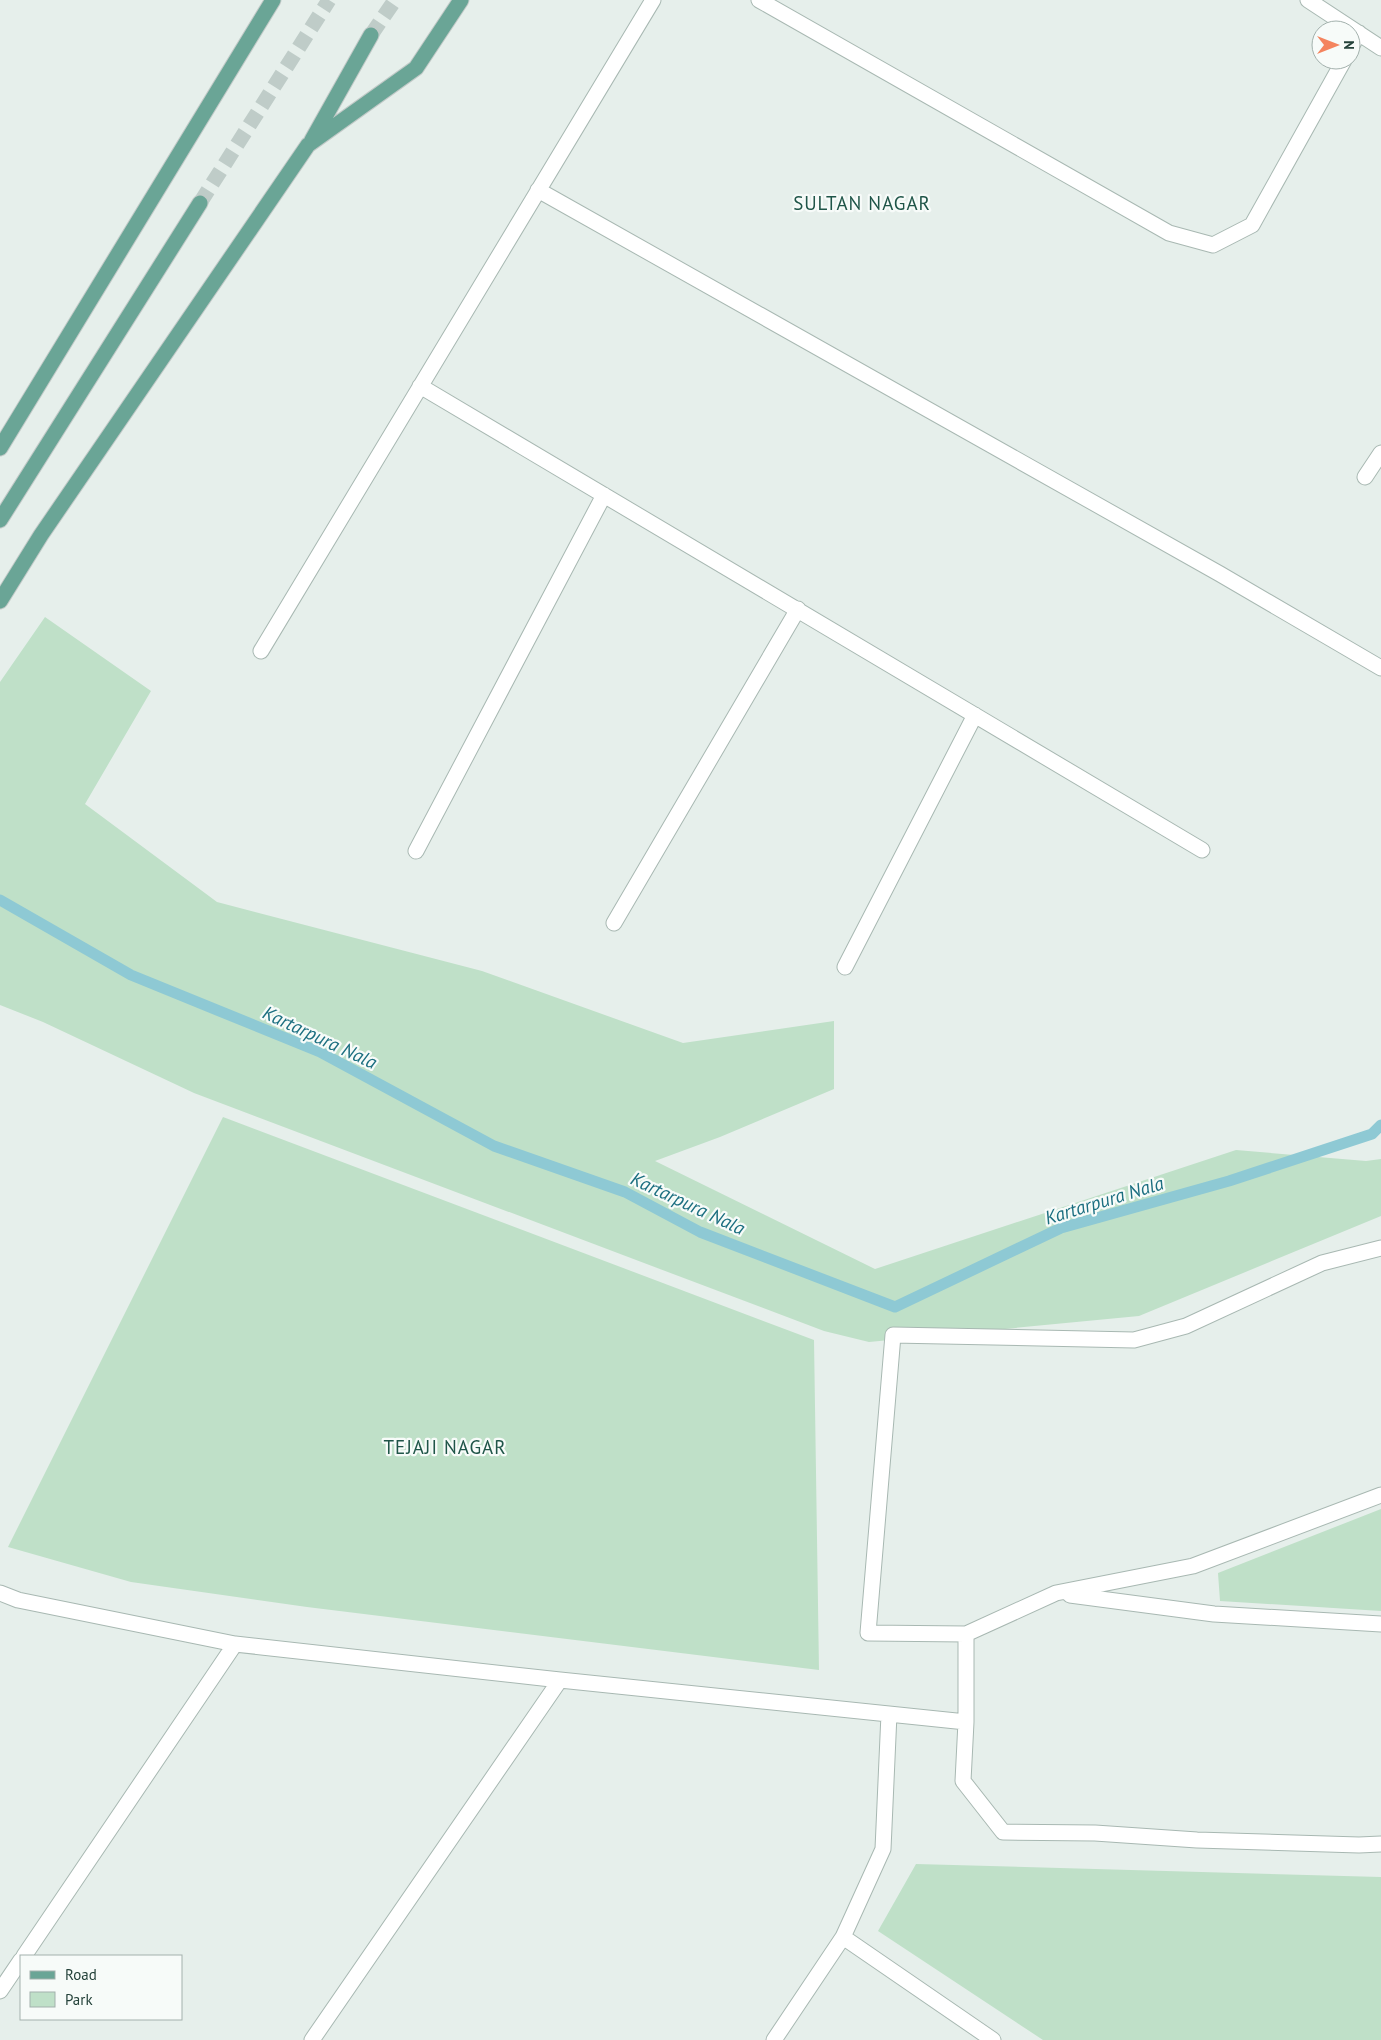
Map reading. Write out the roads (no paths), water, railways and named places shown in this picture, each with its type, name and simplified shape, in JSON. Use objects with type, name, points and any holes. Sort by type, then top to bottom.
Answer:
[{"type":"main road","points":[[0,448],[274,0]]},
{"type":"main road","points":[[308,145],[416,68],[461,0]]},
{"type":"main road","points":[[0,601],[42,535],[308,145],[372,35]]},
{"type":"main road","points":[[0,520],[200,203]]},
{"type":"street","points":[[262,651],[653,0]]},
{"type":"street","points":[[759,0],[1169,233],[1213,245],[1252,225],[1338,70]]},
{"type":"street","points":[[1308,0],[1339,20]]},
{"type":"street","points":[[1361,34],[1381,48]]},
{"type":"street","points":[[538,190],[1220,574],[1381,668]]},
{"type":"street","points":[[420,386],[1202,850]]},
{"type":"street","points":[[1365,477],[1381,453]]},
{"type":"street","points":[[416,851],[604,495]]},
{"type":"street","points":[[614,923],[798,609]]},
{"type":"street","points":[[845,967],[975,715]]},
{"type":"street","points":[[1381,1248],[1322,1263],[1186,1326],[1134,1340],[893,1335],[868,1632],[966,1634],[1056,1593],[1193,1566],[1381,1495]]},
{"type":"street","points":[[0,1593],[18,1600],[235,1644],[966,1722]]},
{"type":"street","points":[[1056,1593],[1214,1614],[1381,1624]]},
{"type":"street","points":[[966,1634],[966,1722],[963,1781],[1003,1832],[1095,1833],[1197,1840],[1381,1844]]},
{"type":"street","points":[[25,1955],[235,1644]]},
{"type":"street","points":[[312,2040],[560,1680]]},
{"type":"street","points":[[774,2040],[843,1937],[883,1849],[889,1714]]},
{"type":"street","points":[[843,1937],[993,2040]]},
{"type":"street","points":[[0,1991],[20,1961]]},
{"type":"waterway","name":"Kartarpura Nala","points":[[0,900],[131,975],[320,1052],[494,1146],[625,1192],[700,1232],[895,1307],[1061,1228],[1229,1181],[1372,1134],[1381,1125]]},
{"type":"tunnel","points":[[200,203],[329,0]]},
{"type":"tunnel","points":[[371,35],[395,0]]},
{"type":"district","name":"SULTAN NAGAR","points":[[862,203]]},
{"type":"district","name":"TEJAJI NAGAR","points":[[445,1447]]}]
